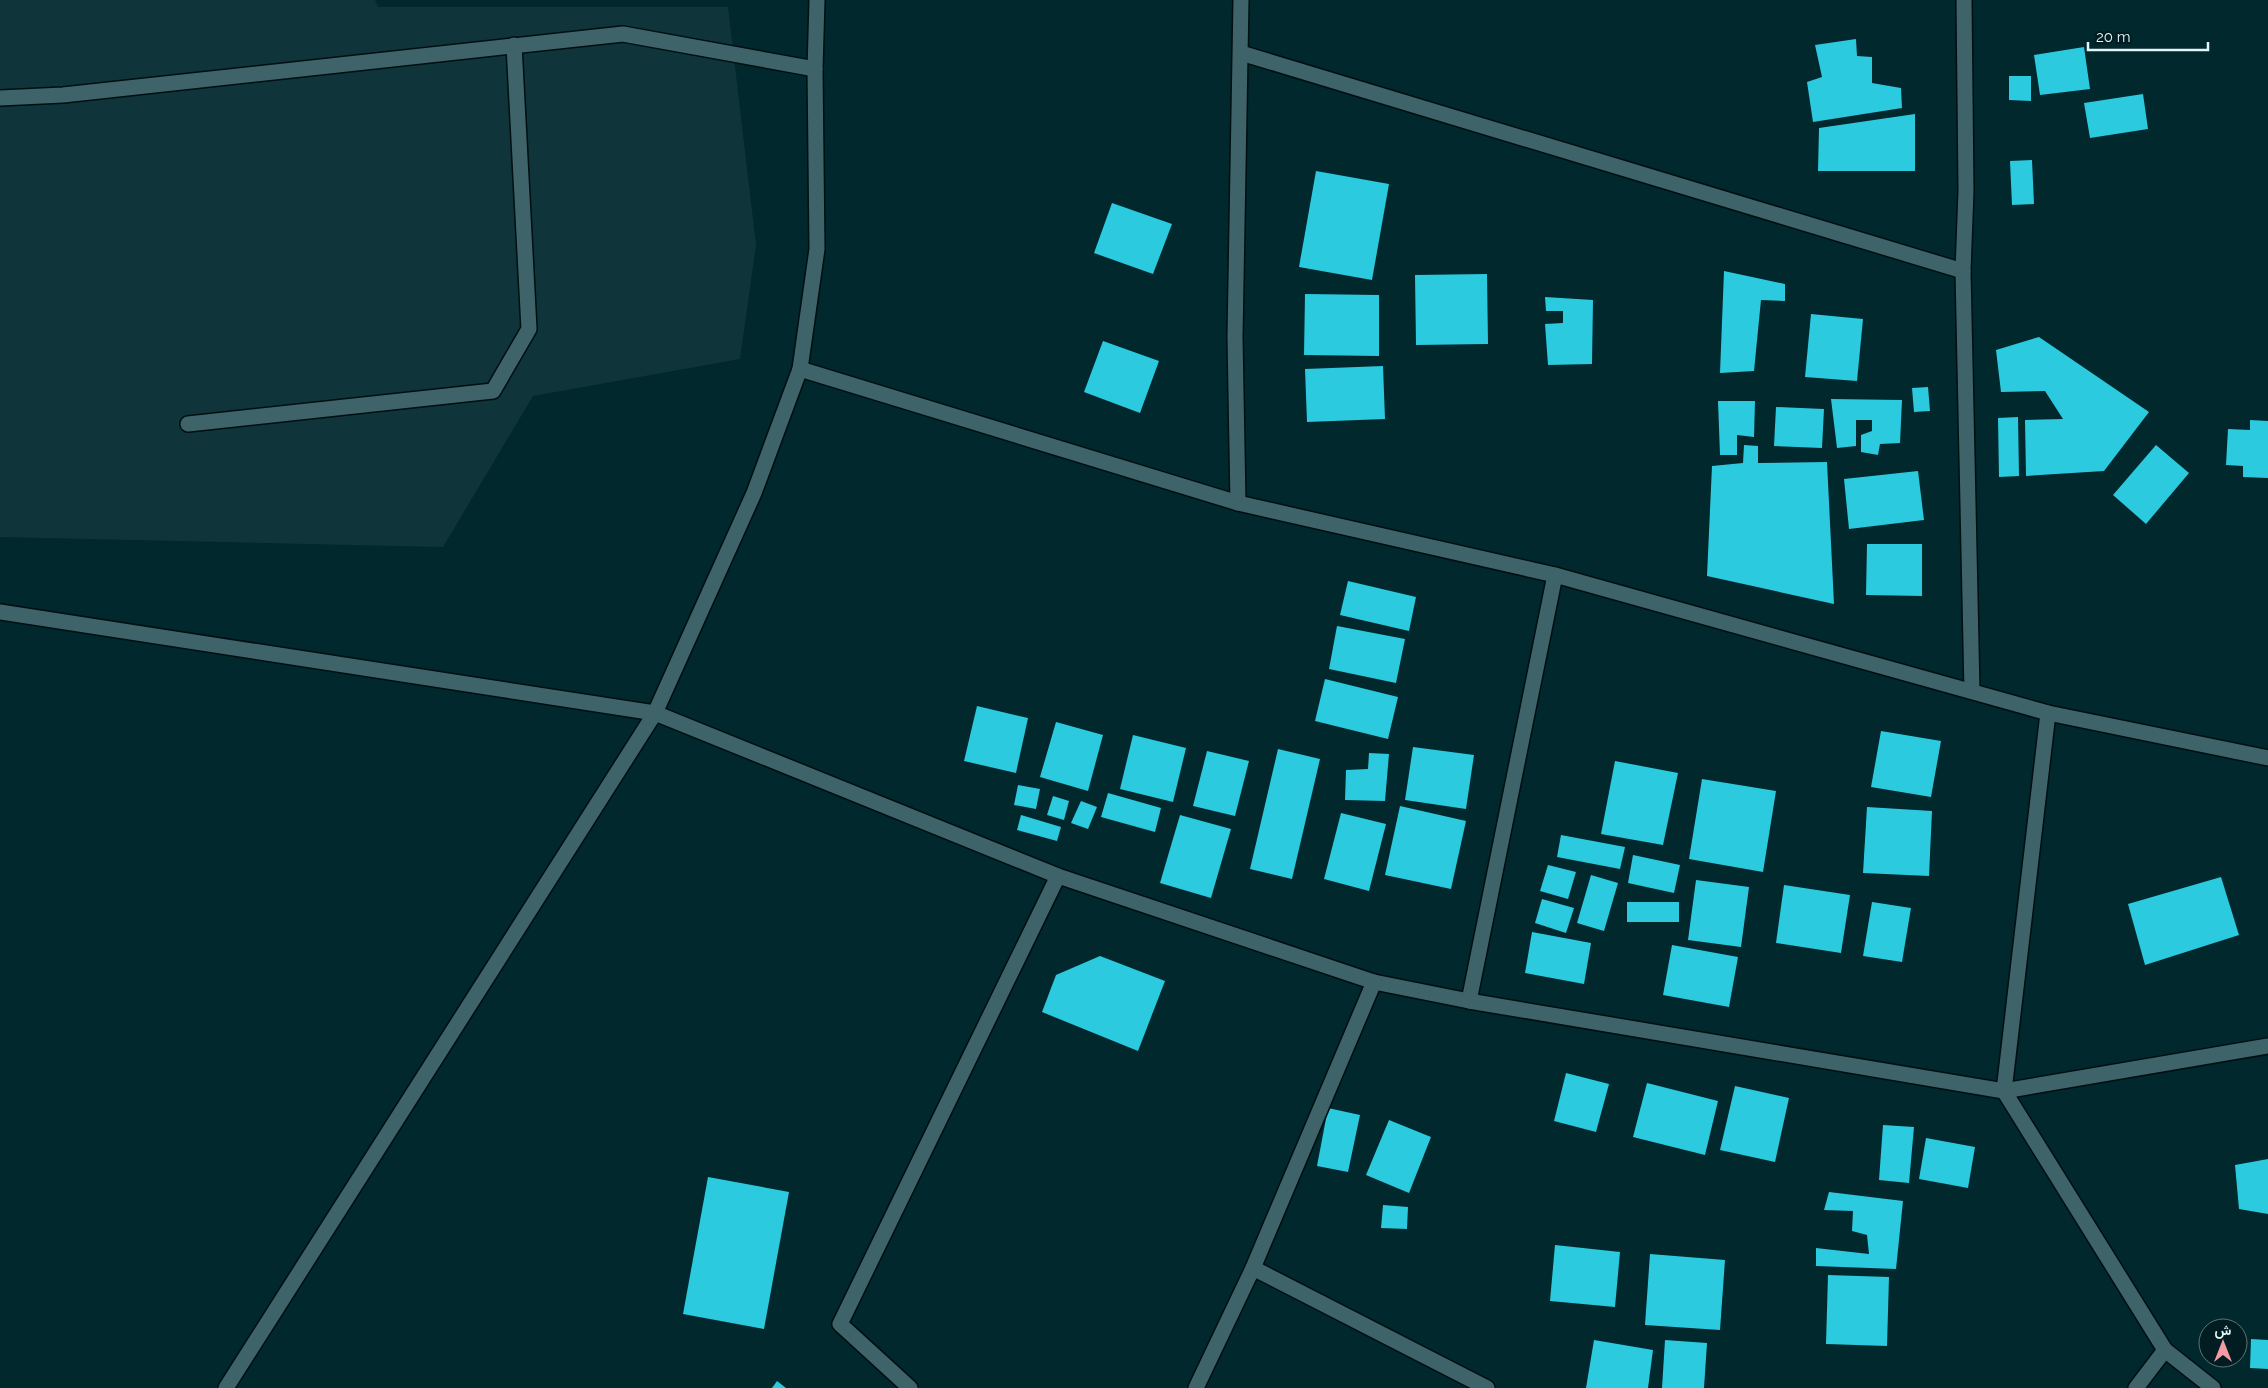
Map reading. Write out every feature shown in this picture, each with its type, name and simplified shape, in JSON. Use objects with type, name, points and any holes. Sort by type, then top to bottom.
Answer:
[{"type":"street","points":[[226,1388],[655,713],[754,493],[800,369],[817,249],[815,69],[817,0]]},
{"type":"street","points":[[1238,503],[1235,337],[1241,0]]},
{"type":"street","points":[[1964,0],[1966,191],[1963,271],[1972,691]]},
{"type":"street","points":[[0,98],[63,95],[623,34],[815,69]]},
{"type":"street","points":[[188,424],[493,391],[529,329],[514,45]]},
{"type":"street","points":[[1241,53],[1963,271]]},
{"type":"street","points":[[800,369],[1238,503],[1555,575],[2048,713],[2268,758]]},
{"type":"street","points":[[1469,1001],[1555,575]]},
{"type":"street","points":[[0,612],[655,713],[1058,876],[1374,982],[1469,1001],[2004,1092],[2268,1046]]},
{"type":"street","points":[[2048,713],[2004,1092],[2165,1350],[2213,1388]]},
{"type":"street","points":[[910,1388],[840,1324],[1058,876]]},
{"type":"street","points":[[1196,1388],[1253,1268],[1374,982]]},
{"type":"street","points":[[1253,1268],[1487,1388]]},
{"type":"street","points":[[2136,1388],[2165,1350]]},
{"type":"shaded area","points":[[0,0],[375,0],[378,7],[728,7],[756,245],[740,359],[533,396],[443,547],[0,537]]},
{"type":"building","points":[[1856,39],[1857,56],[1872,57],[1872,83],[1901,88],[1902,108],[1813,122],[1807,82],[1822,77],[1815,45]]},
{"type":"building","points":[[2084,47],[2090,89],[2040,95],[2034,55]]},
{"type":"building","points":[[2009,76],[2031,76],[2031,101],[2009,100]]},
{"type":"building","points":[[2143,94],[2148,129],[2090,138],[2084,103]]},
{"type":"building","points":[[1915,114],[1915,171],[1818,171],[1819,128]]},
{"type":"building","points":[[2032,160],[2034,204],[2012,205],[2010,161]]},
{"type":"building","points":[[1316,171],[1389,184],[1372,280],[1299,267]]},
{"type":"building","points":[[1112,203],[1172,224],[1153,274],[1094,253]]},
{"type":"building","points":[[1724,271],[1785,284],[1785,301],[1761,300],[1754,371],[1720,373]]},
{"type":"building","points":[[1487,274],[1488,344],[1416,345],[1415,275]]},
{"type":"building","points":[[1305,294],[1379,295],[1379,356],[1304,355]]},
{"type":"building","points":[[1545,297],[1593,300],[1592,364],[1548,365],[1545,324],[1563,323],[1563,311],[1546,311]]},
{"type":"building","points":[[1811,314],[1863,319],[1857,381],[1805,377]]},
{"type":"building","points":[[2039,337],[2149,412],[2104,471],[2026,476],[2025,420],[2063,419],[2045,391],[2001,392],[1996,350]]},
{"type":"building","points":[[1103,341],[1159,361],[1140,413],[1084,392]]},
{"type":"building","points":[[1383,366],[1385,419],[1307,422],[1305,369]]},
{"type":"building","points":[[1928,387],[1930,411],[1914,412],[1912,388]]},
{"type":"building","points":[[1831,399],[1902,400],[1900,443],[1880,444],[1878,455],[1861,452],[1861,435],[1872,431],[1872,420],[1856,420],[1856,446],[1837,448]]},
{"type":"building","points":[[1718,401],[1755,401],[1754,437],[1737,435],[1737,455],[1720,455]]},
{"type":"building","points":[[1776,407],[1824,409],[1822,448],[1774,446]]},
{"type":"building","points":[[2018,417],[2019,476],[1999,477],[1998,418]]},
{"type":"building","points":[[2250,420],[2268,421],[2268,478],[2243,477],[2243,466],[2226,465],[2228,429],[2250,430]]},
{"type":"building","points":[[1744,445],[1758,446],[1758,463],[1827,462],[1834,604],[1707,576],[1712,466],[1743,463]]},
{"type":"building","points":[[2156,445],[2189,473],[2146,524],[2113,495]]},
{"type":"building","points":[[1918,471],[1924,520],[1849,529],[1844,479]]},
{"type":"building","points":[[1867,544],[1922,544],[1922,596],[1866,595]]},
{"type":"building","points":[[1348,581],[1416,597],[1409,631],[1340,615]]},
{"type":"building","points":[[1337,626],[1405,639],[1396,683],[1329,669]]},
{"type":"building","points":[[1325,679],[1398,697],[1388,739],[1315,721]]},
{"type":"building","points":[[977,706],[1028,718],[1016,773],[964,761]]},
{"type":"building","points":[[1056,722],[1103,735],[1088,791],[1040,777]]},
{"type":"building","points":[[1881,731],[1941,741],[1931,797],[1871,787]]},
{"type":"building","points":[[1133,735],[1186,748],[1173,802],[1120,789]]},
{"type":"building","points":[[1413,747],[1474,755],[1466,809],[1405,800]]},
{"type":"building","points":[[1278,749],[1320,759],[1292,879],[1250,869]]},
{"type":"building","points":[[1207,751],[1249,761],[1235,816],[1193,806]]},
{"type":"building","points":[[1369,753],[1389,754],[1385,801],[1345,800],[1346,770],[1368,769]]},
{"type":"building","points":[[1615,761],[1678,773],[1663,845],[1601,834]]},
{"type":"building","points":[[1702,779],[1776,791],[1763,872],[1689,859]]},
{"type":"building","points":[[1018,785],[1040,789],[1036,809],[1014,805]]},
{"type":"building","points":[[1108,793],[1161,808],[1155,832],[1101,817]]},
{"type":"building","points":[[1053,796],[1069,801],[1064,820],[1047,815]]},
{"type":"building","points":[[1081,801],[1097,807],[1088,829],[1071,823]]},
{"type":"building","points":[[1400,806],[1466,821],[1451,889],[1385,875]]},
{"type":"building","points":[[1867,807],[1932,811],[1929,876],[1863,873]]},
{"type":"building","points":[[1341,813],[1386,824],[1369,891],[1324,879]]},
{"type":"building","points":[[1021,815],[1061,827],[1057,841],[1017,830]]},
{"type":"building","points":[[1180,815],[1231,829],[1211,898],[1160,883]]},
{"type":"building","points":[[1561,835],[1625,847],[1620,869],[1557,857]]},
{"type":"building","points":[[1633,855],[1680,865],[1674,893],[1628,883]]},
{"type":"building","points":[[1548,865],[1576,872],[1568,899],[1540,891]]},
{"type":"building","points":[[1591,875],[1618,883],[1604,931],[1577,923]]},
{"type":"building","points":[[2221,877],[2239,935],[2145,965],[2128,904]]},
{"type":"building","points":[[1696,880],[1749,887],[1741,947],[1688,940]]},
{"type":"building","points":[[1784,885],[1850,895],[1841,953],[1776,943]]},
{"type":"building","points":[[1542,899],[1574,908],[1566,933],[1535,923]]},
{"type":"building","points":[[1627,902],[1679,902],[1679,922],[1627,922]]},
{"type":"building","points":[[1872,902],[1911,908],[1902,962],[1863,956]]},
{"type":"building","points":[[1532,932],[1591,943],[1584,984],[1525,973]]},
{"type":"building","points":[[1672,945],[1738,957],[1729,1007],[1663,995]]},
{"type":"building","points":[[1100,956],[1165,981],[1138,1051],[1042,1012],[1056,975]]},
{"type":"building","points":[[1566,1073],[1609,1084],[1596,1132],[1554,1121]]},
{"type":"building","points":[[1647,1083],[1718,1101],[1705,1155],[1633,1137]]},
{"type":"building","points":[[1735,1086],[1789,1098],[1775,1162],[1720,1150]]},
{"type":"building","points":[[1328,1108],[1360,1115],[1348,1172],[1317,1166]]},
{"type":"building","points":[[1389,1120],[1431,1137],[1409,1193],[1366,1175]]},
{"type":"building","points":[[1883,1125],[1914,1127],[1909,1183],[1879,1180]]},
{"type":"building","points":[[1926,1138],[1975,1147],[1968,1188],[1919,1179]]},
{"type":"building","points":[[2268,1159],[2268,1214],[2239,1209],[2235,1165]]},
{"type":"building","points":[[708,1177],[789,1192],[764,1329],[683,1314]]},
{"type":"building","points":[[1829,1192],[1903,1201],[1896,1269],[1816,1266],[1816,1248],[1869,1254],[1867,1235],[1852,1231],[1853,1211],[1824,1210]]},
{"type":"building","points":[[1383,1205],[1408,1207],[1407,1229],[1381,1228]]},
{"type":"building","points":[[1555,1245],[1620,1252],[1615,1307],[1550,1301]]},
{"type":"building","points":[[1650,1254],[1725,1260],[1720,1330],[1645,1325]]},
{"type":"building","points":[[1828,1275],[1889,1277],[1887,1346],[1826,1344]]},
{"type":"building","points":[[2251,1339],[2268,1340],[2268,1369],[2250,1368]]},
{"type":"building","points":[[1594,1340],[1653,1350],[1648,1388],[1586,1388]]},
{"type":"building","points":[[1665,1340],[1707,1343],[1704,1388],[1662,1388]]},
{"type":"building","points":[[777,1381],[786,1388],[772,1388]]}]
